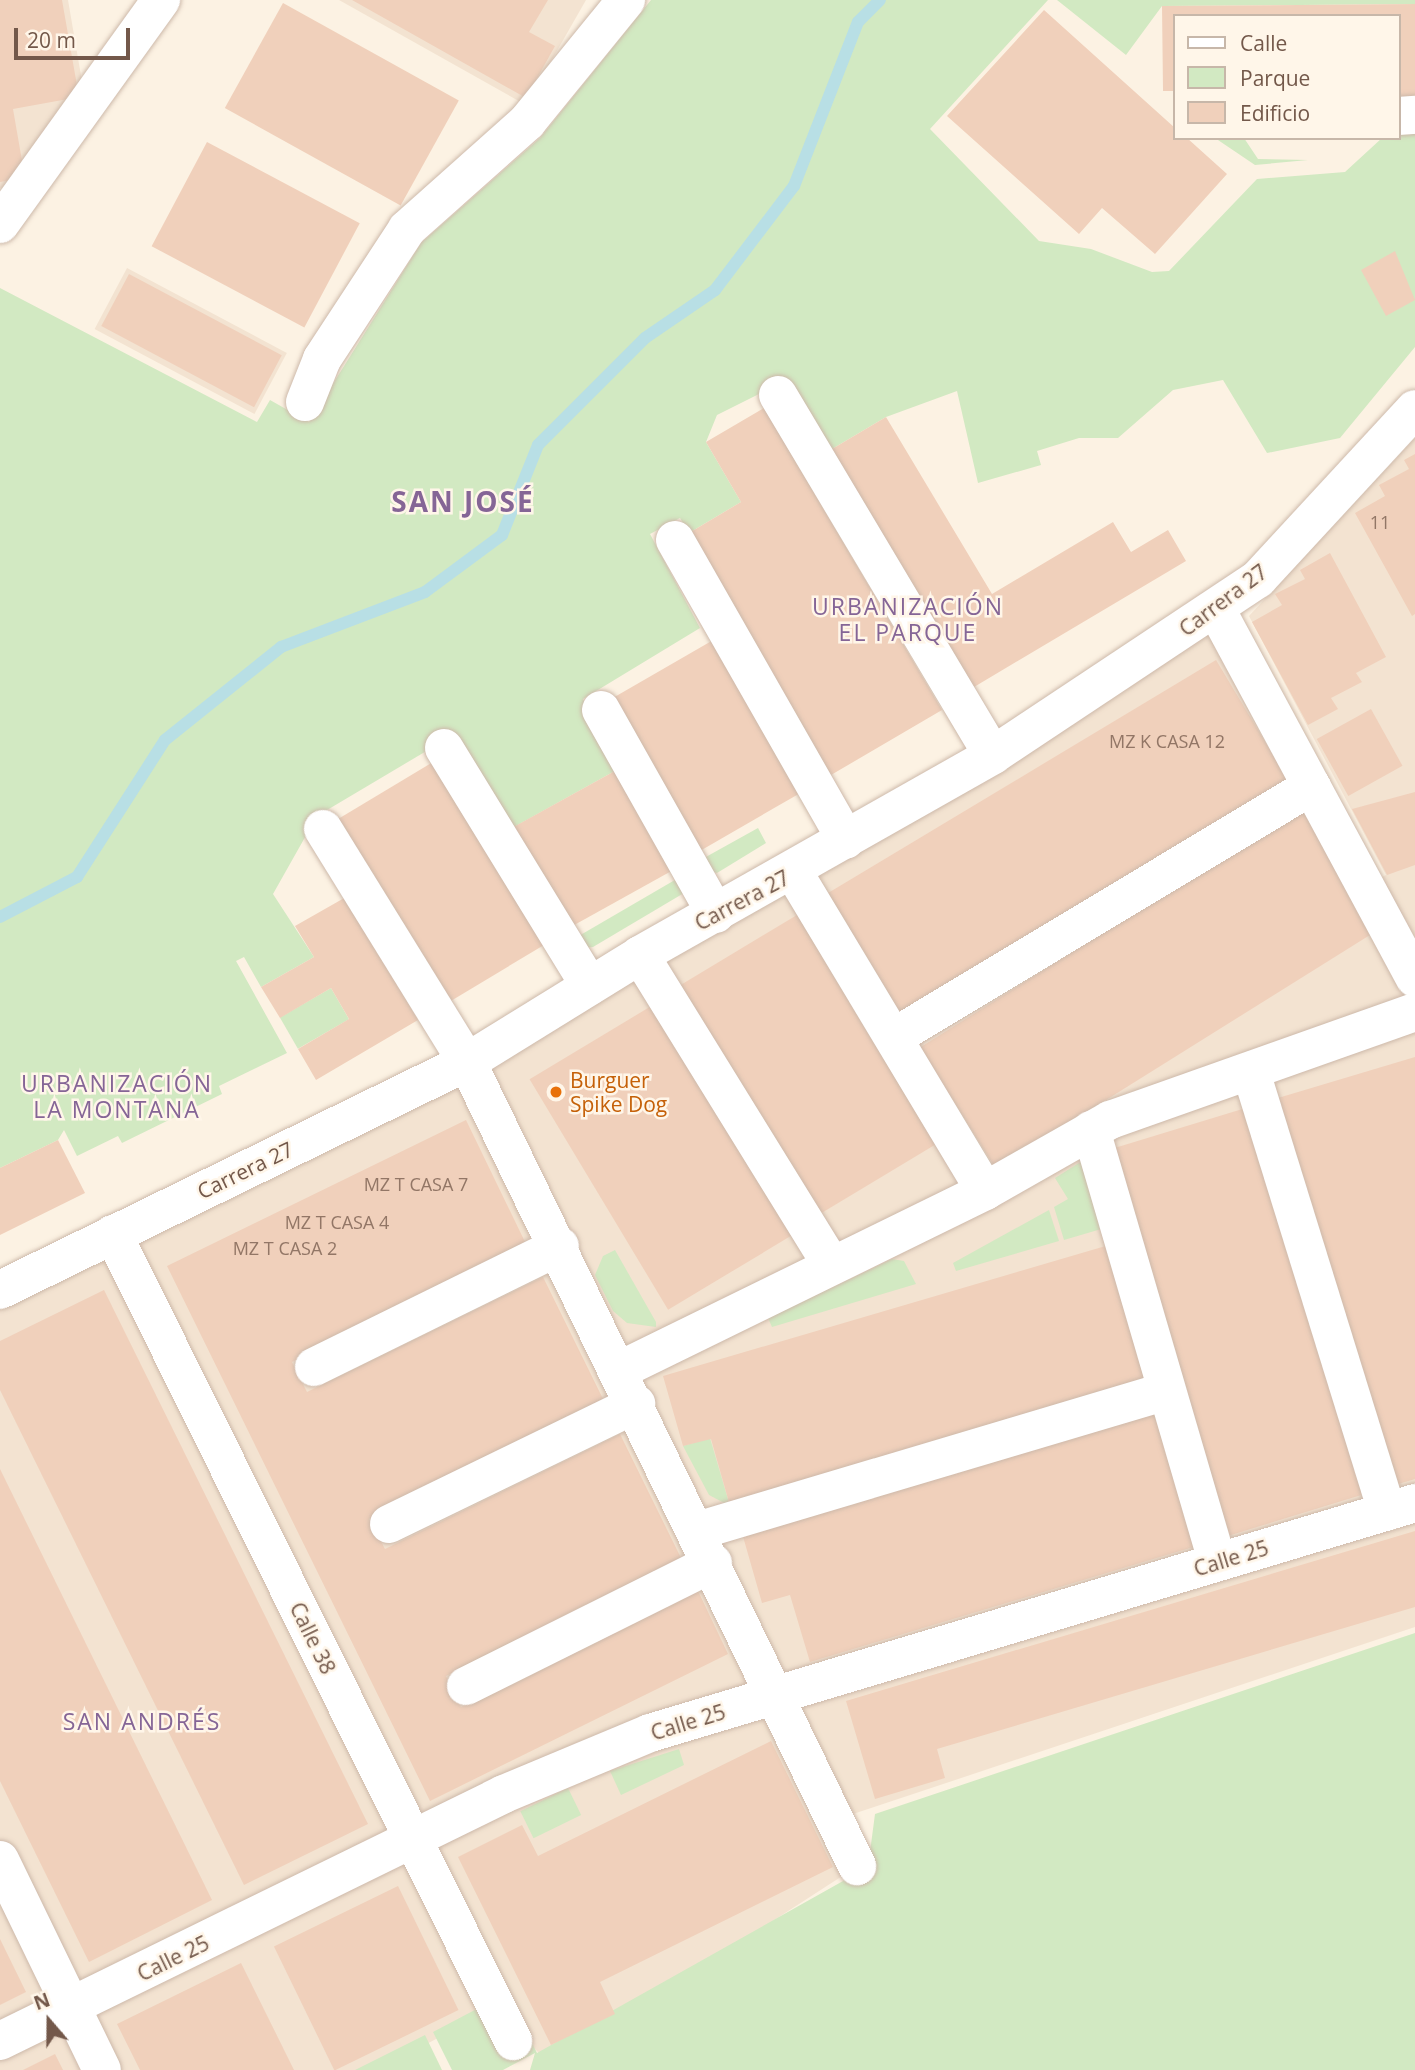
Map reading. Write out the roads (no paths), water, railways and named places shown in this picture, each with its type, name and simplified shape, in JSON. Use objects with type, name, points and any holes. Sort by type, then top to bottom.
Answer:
[{"type":"street","points":[[0,224],[161,0]]},
{"type":"street","points":[[305,402],[322,359],[407,229],[527,122],[626,0]]},
{"type":"street","points":[[778,395],[993,755]]},
{"type":"street","name":"Carrera 27","points":[[0,1290],[467,1062],[640,955],[794,873],[993,755],[1258,579],[1415,409]]},
{"type":"street","points":[[675,540],[846,840]]},
{"type":"street","points":[[1216,609],[1415,978]]},
{"type":"street","points":[[601,710],[716,914]]},
{"type":"street","points":[[444,748],[590,986]]},
{"type":"street","points":[[894,1037],[1311,786]]},
{"type":"street","points":[[323,829],[467,1062],[560,1245],[857,1866]]},
{"type":"street","points":[[794,873],[985,1191]]},
{"type":"street","points":[[640,955],[832,1266]]},
{"type":"street","points":[[620,1370],[985,1191],[1091,1130],[1415,1012]]},
{"type":"street","points":[[1251,1073],[1401,1507]]},
{"type":"street","points":[[1091,1130],[1217,1562]]},
{"type":"street","name":"Calle 38","points":[[113,1234],[513,2041]]},
{"type":"street","points":[[314,1367],[560,1245]]},
{"type":"street","points":[[466,1686],[705,1547],[1167,1391]]},
{"type":"street","points":[[390,1524],[636,1404]]},
{"type":"street","name":"Calle 25","points":[[0,2041],[414,1842],[504,1794],[650,1733],[1401,1507]]},
{"type":"street","points":[[0,1860],[102,2070]]},
{"type":"waterway","points":[[0,917],[77,877],[165,740],[281,647],[425,592],[502,535],[538,445],[645,338],[715,290],[794,186],[858,22],[880,0]]},
{"type":"place","name":"Burguer Spike Dog","points":[[556,1092]]},
{"type":"district","name":"SAN JOSÉ","points":[[463,501]]},
{"type":"district","name":"URBANIZACIÓN EL PARQUE","points":[[908,619]]},
{"type":"district","name":"URBANIZACIÓN LA MONTANA","points":[[117,1096]]},
{"type":"district","name":"SAN ANDRÉS","points":[[142,1721]]}]
